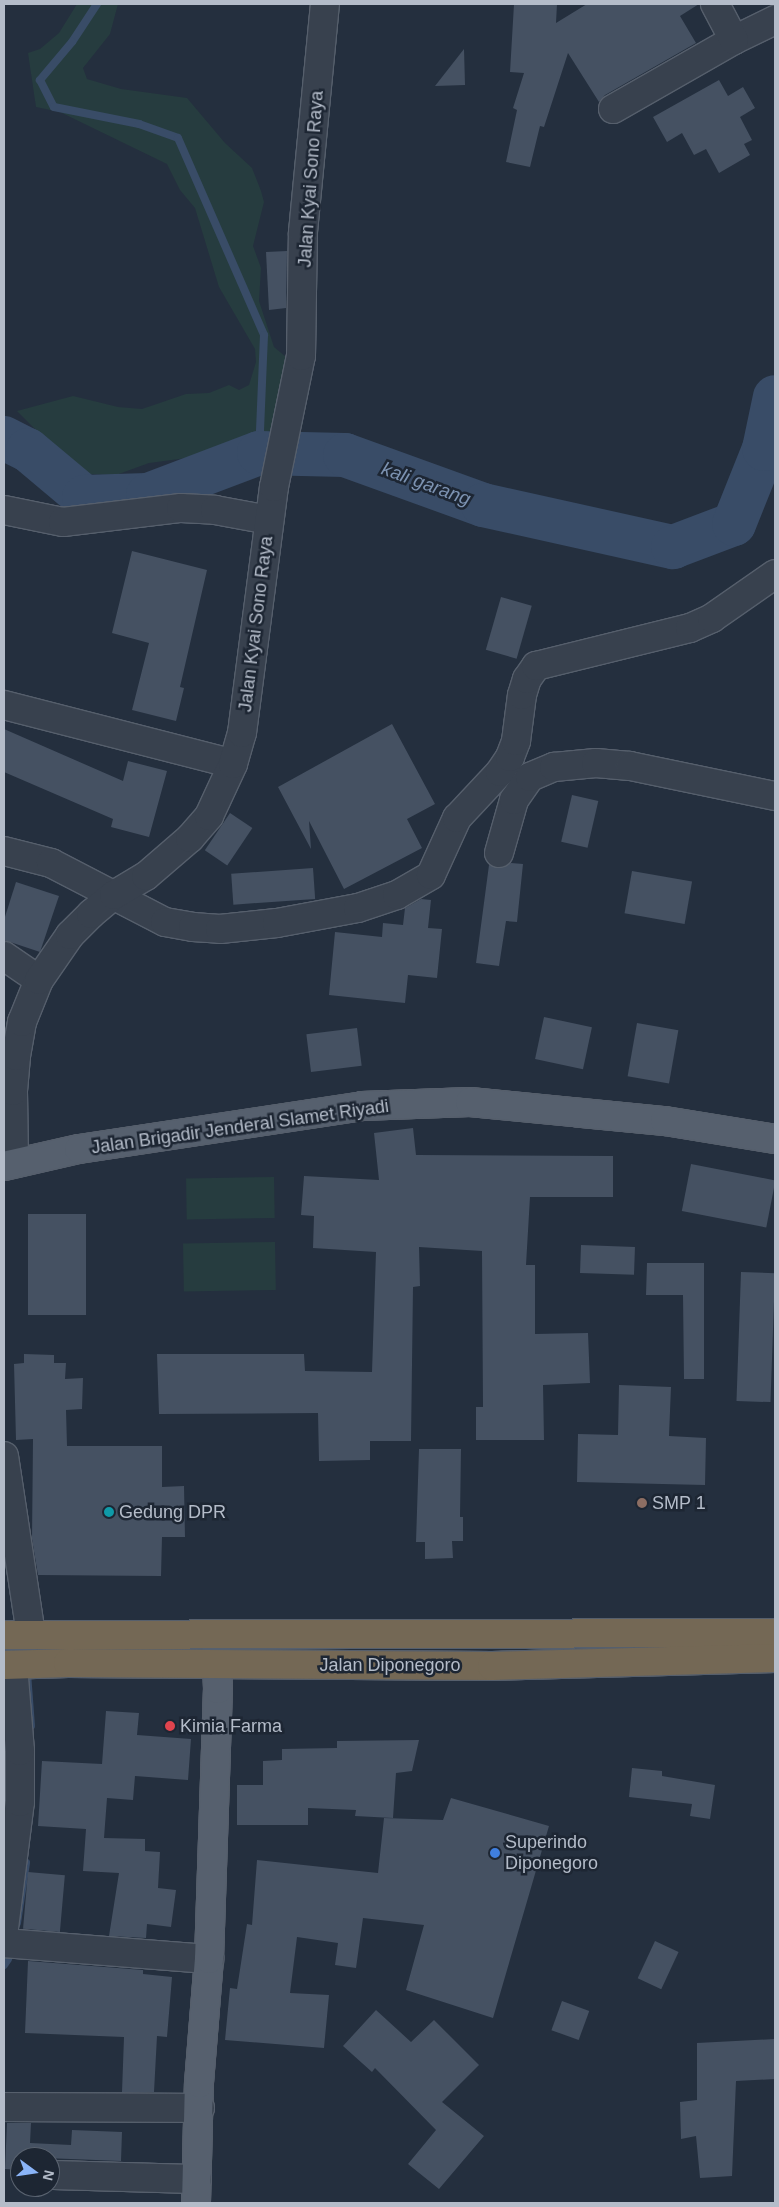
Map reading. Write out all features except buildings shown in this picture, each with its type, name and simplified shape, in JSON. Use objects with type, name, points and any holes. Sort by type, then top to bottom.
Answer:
[{"type":"highway","points":[[632,1634],[634,1664]]},
{"type":"highway","name":"Jalan Diponegoro","points":[[19,1635],[775,1634]]},
{"type":"highway","points":[[68,1663],[71,1635]]},
{"type":"highway","name":"Jalan Diponegoro","points":[[12,1665],[68,1663],[634,1664],[775,1658]]},
{"type":"main road","name":"Jalan Brigadir Jenderal Slamet Riyadi","points":[[9,1164],[79,1149],[362,1106],[470,1102],[665,1121],[775,1139]]},
{"type":"main road","points":[[197,2191],[209,1959],[218,1664],[216,1636]]},
{"type":"street","name":"Jalan Kyai Sono Raya","points":[[9,1164],[12,1091],[16,1056],[22,1022],[39,980],[70,935],[114,895],[146,876],[190,838],[209,816],[233,764],[248,694],[269,520],[291,406],[303,329],[303,232],[325,4]]},
{"type":"street","points":[[714,4],[734,40]]},
{"type":"street","points":[[613,109],[734,40],[775,20]]},
{"type":"street","points":[[4,510],[63,522],[180,508],[215,510],[269,520]]},
{"type":"street","points":[[4,851],[51,863],[165,922],[220,929],[277,923],[358,908],[404,892],[431,875],[457,818],[500,772],[510,757],[516,741],[522,695],[527,679],[536,666],[690,628],[712,618],[775,574]]},
{"type":"street","points":[[4,705],[233,764]]},
{"type":"street","points":[[499,852],[507,815],[514,800],[530,777],[554,767],[596,763],[630,766],[775,796]]},
{"type":"street","points":[[4,956],[39,980]]},
{"type":"street","points":[[4,1456],[19,1635]]},
{"type":"street","points":[[4,1928],[20,1802],[20,1751],[12,1665]]},
{"type":"street","points":[[4,1943],[209,1959]]},
{"type":"street","points":[[6,2107],[200,2108]]},
{"type":"street","points":[[60,2176],[197,2191]]},
{"type":"green space","points":[[77,4],[118,4],[110,34],[83,68],[87,79],[121,89],[187,98],[225,143],[252,168],[261,191],[264,202],[253,246],[261,268],[259,301],[274,347],[286,357],[287,362],[274,428],[239,451],[149,463],[116,475],[88,474],[77,471],[17,411],[73,396],[118,407],[142,409],[186,394],[209,393],[229,385],[239,390],[249,385],[256,362],[255,349],[219,287],[195,208],[180,190],[167,164],[60,112],[36,107],[28,53],[40,49],[59,33]]},
{"type":"green space","points":[[274,1177],[275,1218],[187,1220],[186,1179]]},
{"type":"green space","points":[[275,1242],[276,1290],[184,1292],[183,1244]]},
{"type":"waterway","points":[[97,4],[72,42],[40,80],[54,107],[139,124],[178,138],[264,335],[259,453]]},
{"type":"waterway","name":"kali garang","points":[[4,438],[28,450],[84,497],[148,495],[259,453],[345,455],[483,505],[673,547],[734,524],[764,449],[775,397]]},
{"type":"waterway","points":[[27,1673],[31,1726]]},
{"type":"waterway","points":[[17,1923],[26,1863]]},
{"type":"waterway","points":[[4,1965],[8,1959]]},
{"type":"place","name":"SMP 1","points":[[642,1503]]},
{"type":"place","name":"Gedung DPR","points":[[109,1512]]},
{"type":"place","name":"Kimia Farma","points":[[170,1726]]},
{"type":"place","name":"Superindo Diponegoro","points":[[495,1853]]}]
